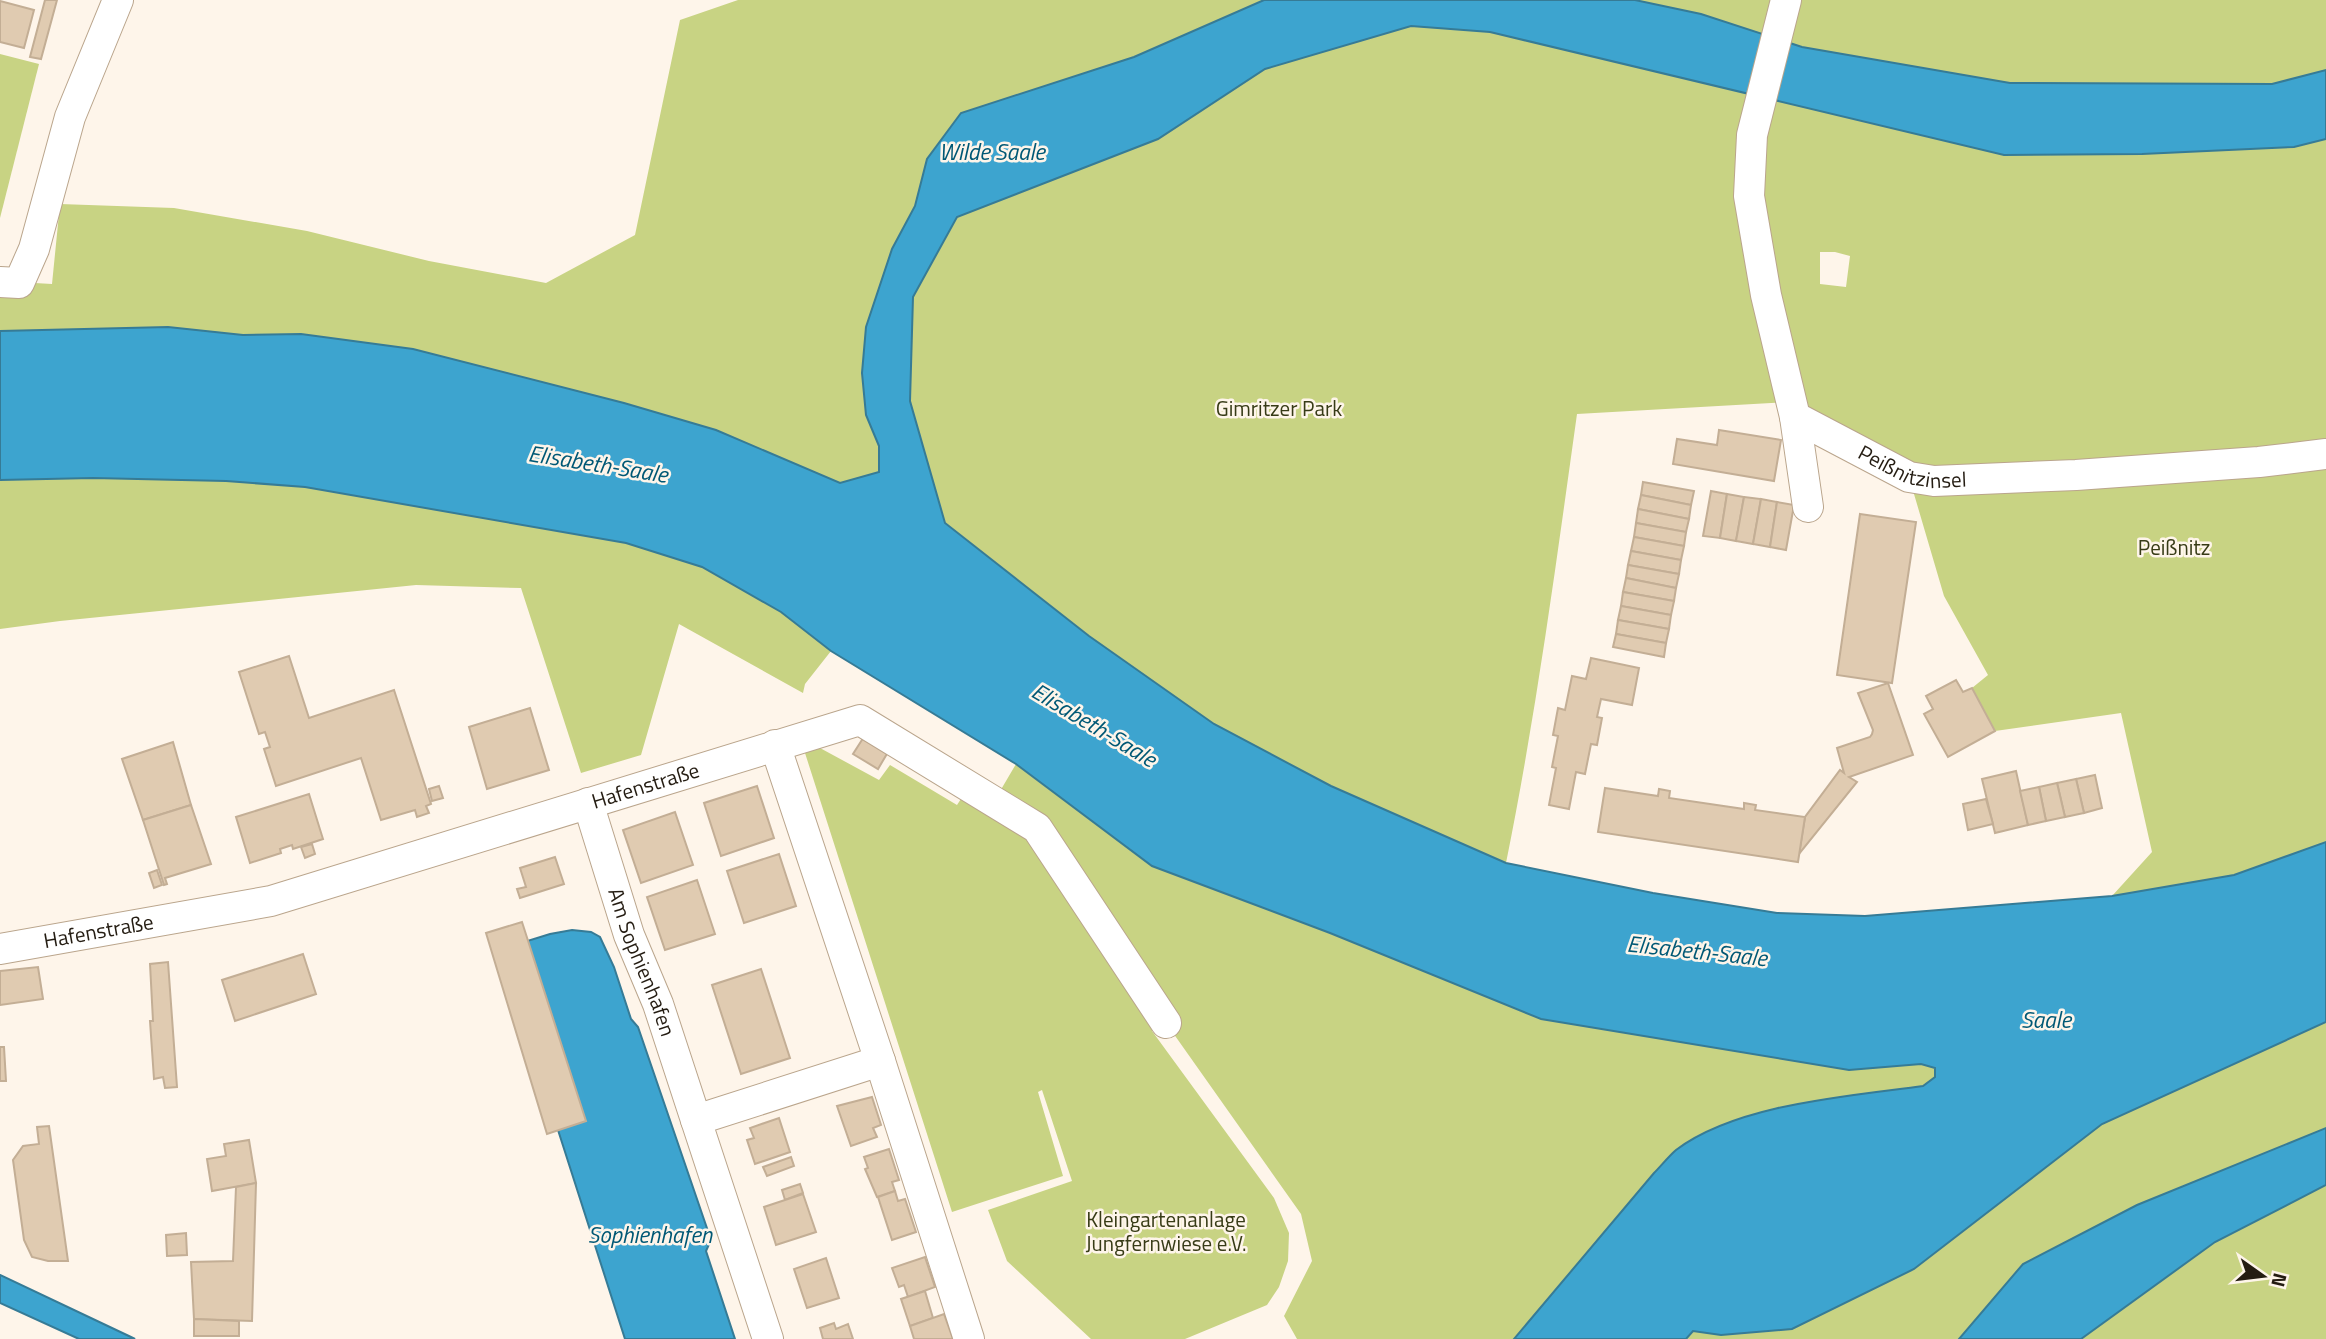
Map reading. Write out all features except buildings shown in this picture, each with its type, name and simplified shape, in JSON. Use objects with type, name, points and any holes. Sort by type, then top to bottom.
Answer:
[{"type":"street","points":[[0,282],[19,283],[34,249],[70,117],[118,0]]},
{"type":"street","points":[[1784,9],[1752,135],[1749,196],[1766,295],[1795,417],[1808,507]]},
{"type":"street","name":"Peißnitzinsel","points":[[1795,417],[1909,477],[1934,481],[2076,475],[2259,462],[2326,454]]},
{"type":"street","name":"Hafenstraße","points":[[0,949],[271,901],[860,720],[1037,828],[1166,1023]]},
{"type":"street","points":[[775,745],[880,1060],[968,1339]]},
{"type":"street","name":"Am Sophienhafen","points":[[588,803],[629,935],[658,1004],[768,1339]]},
{"type":"street","points":[[696,1120],[880,1060]]},
{"type":"green space","points":[[738,0],[1264,0],[1134,57],[961,113],[927,159],[915,206],[892,249],[866,415],[879,446],[879,473],[840,483],[716,430],[624,403],[413,349],[302,334],[243,335],[168,327],[0,331],[0,281],[52,284],[60,204],[174,208],[307,231],[429,261],[546,283],[635,235],[680,20]]},
{"type":"green space","points":[[1635,0],[2326,0],[2326,70],[2272,84],[2010,83],[1802,47],[1701,14]]},
{"type":"green space","points":[[1411,26],[1490,32],[2004,155],[2142,154],[2294,147],[2326,139],[2326,842],[2234,875],[2112,896],[2152,852],[2121,713],[1995,731],[1972,688],[1988,675],[1944,596],[1909,477],[1789,402],[1577,414],[1536,695],[1506,863],[1331,786],[1214,724],[1089,636],[945,523],[910,401],[913,297],[957,217],[1158,139],[1265,69]],"holes":[[[1820,252],[1850,256],[1846,287],[1820,284]]]},
{"type":"green space","points":[[0,54],[39,64],[0,218]]},
{"type":"green space","points":[[93,478],[226,481],[305,487],[626,543],[702,567],[781,612],[831,651],[805,684],[803,693],[679,624],[641,755],[581,773],[521,588],[416,585],[0,629],[0,480]]},
{"type":"green space","name":"Kleingartenanlage Jungfernwiese e.V.","points":[[820,748],[879,780],[890,765],[957,805],[970,785],[996,798],[1016,764],[1152,866],[1330,933],[1849,1070],[1921,1064],[1935,1068],[1935,1077],[1923,1086],[1779,1109],[1727,1123],[1570,1274],[1514,1339],[1297,1339],[1284,1316],[1312,1261],[1301,1214],[1166,1023],[1152,1031],[1274,1198],[1289,1233],[1288,1261],[1279,1287],[1267,1305],[1185,1339],[1091,1339],[1007,1261],[988,1210],[1072,1181],[1042,1090],[1038,1092],[1063,1176],[952,1212],[805,753]]},
{"type":"green space","points":[[2326,1022],[2326,1128],[2138,1205],[2023,1264],[1959,1339],[1686,1339],[1693,1331],[1721,1335],[1914,1269],[2102,1124]]},
{"type":"green space","points":[[2326,1185],[2326,1339],[2081,1339],[2215,1242]]},
{"type":"water","points":[[1264,0],[1635,0],[1701,14],[1802,47],[2010,83],[2272,84],[2326,70],[2326,139],[2294,147],[2142,154],[2004,155],[1490,32],[1411,26],[1265,69],[1158,139],[957,217],[913,297],[910,401],[945,523],[1089,636],[1214,724],[1331,786],[1506,863],[1653,893],[1777,913],[1865,916],[2112,896],[2234,875],[2326,842],[2326,1022],[2102,1124],[1914,1269],[1792,1329],[1721,1335],[1693,1331],[1686,1339],[1514,1339],[1676,1150],[1701,1134],[1761,1112],[1828,1099],[1923,1086],[1935,1077],[1935,1068],[1921,1064],[1849,1070],[1541,1019],[1330,933],[1152,866],[1016,764],[831,651],[781,612],[702,567],[626,543],[305,487],[226,481],[93,478],[0,480],[0,331],[168,327],[243,335],[301,334],[413,349],[624,403],[716,430],[840,483],[879,472],[879,446],[866,415],[862,373],[866,327],[892,249],[915,206],[927,159],[961,113],[1134,57]]},
{"type":"water","name":"Sophienhafen","points":[[572,930],[591,932],[600,937],[614,967],[631,1019],[638,1027],[711,1240],[706,1251],[735,1339],[625,1339],[558,1130],[505,948]]},
{"type":"water","points":[[2326,1128],[2326,1185],[2215,1242],[2081,1339],[1959,1339],[2023,1264],[2137,1205]]},
{"type":"water","points":[[0,1275],[135,1339],[79,1339],[0,1303]]},
{"type":"water label","name":"Wilde Saale","points":[[992,152]]},
{"type":"water label","name":"Elisabeth-Saale","points":[[598,464]]},
{"type":"water label","name":"Elisabeth-Saale","points":[[1094,725]]},
{"type":"water label","name":"Elisabeth-Saale","points":[[1697,951]]},
{"type":"water label","name":"Saale","points":[[2046,1020]]},
{"type":"park label","name":"Gimritzer Park","points":[[1279,409]]},
{"type":"park label","name":"Peißnitz","points":[[2174,548]]}]
